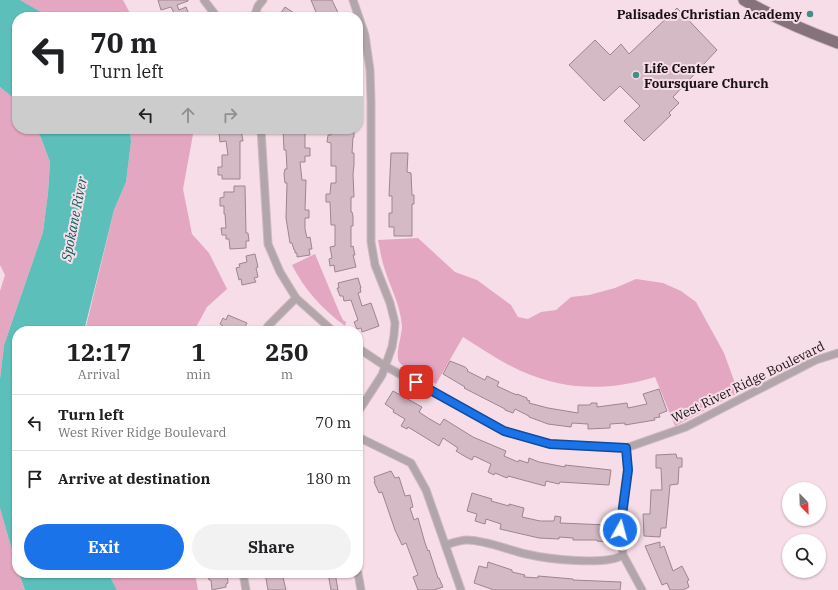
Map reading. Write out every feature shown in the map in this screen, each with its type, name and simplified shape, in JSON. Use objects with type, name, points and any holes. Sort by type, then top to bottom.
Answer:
[{"type":"main road","points":[[744,0],[757,8],[806,31],[838,43]]},
{"type":"street","points":[[204,0],[213,12]]},
{"type":"street","points":[[256,12],[258,6],[263,0]]},
{"type":"street","points":[[353,0],[357,12]]},
{"type":"street","points":[[363,29],[370,70],[370,242],[375,265],[390,303],[395,323],[392,346],[382,375],[363,404]]},
{"type":"street","points":[[261,134],[268,244],[280,272],[296,298],[328,326]]},
{"type":"street","points":[[268,326],[296,298]]},
{"type":"street","name":"West River Ridge Boulevard","points":[[363,351],[385,366],[504,431],[550,444],[626,448],[686,427],[816,360],[838,353]]},
{"type":"street","points":[[363,439],[411,463],[426,490],[461,590]]},
{"type":"street","points":[[626,448],[628,470],[620,530],[623,555],[642,590]]},
{"type":"street","points":[[446,545],[466,540],[493,544],[526,554],[560,559],[605,561],[618,558],[623,555]]},
{"type":"street","points":[[244,578],[246,590]]},
{"type":"street","points":[[359,578],[361,590]]},
{"type":"shaded area","points":[[20,0],[123,0],[129,12],[41,12]]},
{"type":"shaded area","points":[[0,87],[12,97],[12,134],[39,134],[50,162],[43,232],[4,345],[0,379],[0,291],[5,275],[0,265]]},
{"type":"shaded area","points":[[130,134],[193,134],[183,189],[192,234],[209,253],[227,289],[207,307],[197,326],[86,326],[114,210],[126,182],[131,142]]},
{"type":"shaded area","points":[[418,238],[455,272],[477,280],[511,305],[518,317],[528,319],[541,312],[556,310],[571,297],[589,295],[615,288],[636,279],[663,283],[681,291],[696,302],[724,353],[736,386],[740,392],[675,426],[655,377],[638,382],[604,387],[588,387],[554,382],[538,378],[521,371],[463,337],[436,384],[411,371],[399,362],[398,349],[402,330],[401,318],[397,302],[383,264],[378,240]]},
{"type":"shaded area","points":[[315,254],[340,314],[346,322],[345,326],[329,313],[308,291],[292,265]]},
{"type":"shaded area","points":[[0,508],[12,550],[12,578],[21,578],[25,590],[0,590]]},
{"type":"shaded area","points":[[111,578],[196,578],[198,590],[117,590]]},
{"type":"water","points":[[0,0],[20,0],[41,12],[12,12],[12,97],[0,87]]},
{"type":"water","name":"Spokane River","points":[[39,134],[130,134],[131,142],[126,182],[114,210],[85,326],[12,326],[12,550],[0,508],[0,379],[4,345],[43,232],[50,162]]},
{"type":"water","points":[[21,578],[111,578],[117,590],[25,590]]},
{"type":"building","points":[[158,0],[188,0],[177,5],[179,10],[186,7],[188,12],[174,12],[171,7],[161,10]]},
{"type":"building","points":[[311,0],[332,0],[338,12],[316,12]]},
{"type":"building","points":[[285,7],[292,12],[282,12]]},
{"type":"building","name":"Life Center Foursquare Church","points":[[677,8],[717,50],[673,97],[679,103],[669,113],[671,115],[644,141],[624,121],[640,106],[620,86],[604,101],[569,65],[595,40],[610,55],[621,44],[629,54]]},
{"type":"building","points":[[219,134],[242,134],[243,141],[240,141],[240,179],[222,179],[222,175],[218,175],[218,167],[222,167],[222,155],[228,155],[226,141],[220,142]]},
{"type":"building","points":[[283,134],[305,134],[305,148],[310,148],[310,156],[305,156],[305,162],[300,162],[302,180],[306,180],[305,210],[309,210],[309,218],[305,218],[305,229],[307,238],[310,237],[312,249],[309,249],[310,255],[297,257],[297,253],[295,253],[292,243],[290,243],[286,218],[287,183],[285,183],[284,174],[285,169],[287,169],[286,150],[284,150]]},
{"type":"building","points":[[354,134],[352,153],[354,153],[354,197],[351,197],[353,226],[351,226],[351,247],[353,246],[355,255],[353,255],[356,267],[335,272],[334,265],[330,266],[329,259],[332,258],[330,247],[335,246],[335,225],[331,225],[330,202],[326,202],[326,194],[330,194],[331,183],[336,183],[336,166],[331,166],[331,143],[327,142],[328,135]]},
{"type":"building","points":[[391,153],[408,153],[407,172],[411,173],[412,195],[414,195],[414,204],[412,204],[412,236],[394,236],[394,227],[389,227],[389,213],[392,213],[392,196],[389,196]]},
{"type":"building","points":[[234,186],[245,186],[246,233],[248,233],[249,241],[246,241],[246,248],[230,249],[229,239],[226,239],[226,235],[222,235],[221,228],[226,228],[224,206],[220,206],[220,198],[224,197],[224,192],[234,192]]},
{"type":"building","points":[[255,254],[258,267],[256,268],[258,277],[254,278],[256,282],[242,285],[236,268],[240,267],[239,264],[247,262],[246,256]]},
{"type":"building","points":[[358,278],[361,292],[358,293],[362,306],[371,303],[379,326],[363,332],[363,326],[356,326],[354,322],[358,320],[351,300],[344,301],[343,296],[340,296],[337,288],[339,288],[338,283]]},
{"type":"building","points":[[228,315],[247,323],[246,326],[223,326],[220,324],[223,318],[226,320]]},
{"type":"building","points":[[450,361],[465,367],[468,370],[467,371],[485,380],[487,376],[499,382],[497,386],[527,398],[527,400],[530,401],[529,403],[548,408],[578,413],[578,405],[590,405],[591,403],[597,403],[597,407],[627,403],[628,408],[647,404],[643,394],[659,389],[667,411],[659,414],[660,417],[654,418],[655,420],[625,425],[625,423],[610,424],[610,428],[588,429],[588,424],[572,423],[571,427],[548,424],[529,417],[515,409],[513,413],[505,410],[464,388],[465,387],[443,374]]},
{"type":"building","points":[[393,391],[422,407],[419,412],[428,418],[440,425],[444,419],[473,437],[506,451],[504,456],[518,462],[519,460],[528,463],[529,458],[539,462],[565,467],[565,465],[611,470],[609,485],[560,482],[559,484],[546,481],[545,486],[508,476],[507,478],[495,473],[494,475],[488,472],[491,464],[474,456],[472,460],[466,457],[456,451],[458,448],[443,438],[439,446],[408,427],[407,429],[401,426],[405,419],[393,412],[394,410],[385,404]]},
{"type":"building","points":[[676,454],[677,458],[682,458],[682,467],[679,467],[678,484],[670,485],[666,528],[661,528],[660,537],[644,536],[643,514],[650,514],[651,490],[662,490],[661,468],[656,468],[656,455]]},
{"type":"building","points":[[391,471],[395,478],[399,477],[405,496],[410,495],[413,507],[410,508],[414,520],[418,518],[425,543],[428,551],[429,550],[438,578],[443,587],[434,590],[418,590],[413,577],[418,575],[406,543],[402,545],[395,530],[382,492],[379,493],[374,482],[374,477]]},
{"type":"building","points":[[472,493],[492,499],[491,501],[524,508],[522,517],[540,521],[554,521],[555,516],[561,517],[560,523],[608,525],[607,542],[597,540],[573,540],[573,538],[559,537],[559,539],[539,538],[500,529],[501,524],[486,519],[485,524],[475,521],[477,514],[467,511]]},
{"type":"building","points":[[660,542],[660,548],[664,546],[673,571],[682,566],[689,580],[687,581],[689,587],[683,590],[670,590],[667,583],[662,585],[645,546]]},
{"type":"building","points":[[488,562],[512,570],[512,572],[525,575],[524,577],[538,578],[538,576],[573,580],[621,582],[620,590],[494,590],[474,583],[479,566],[487,568]]},
{"type":"building","points":[[209,578],[228,578],[228,583],[226,584],[226,587],[212,590],[211,580],[209,580]]},
{"type":"building","points":[[266,578],[283,578],[286,590],[268,590]]},
{"type":"building","points":[[329,578],[336,578],[338,590],[331,590]]},
{"type":"place","name":"Palisades Christian Academy","points":[[810,14]]},
{"type":"place","name":"Life Center Foursquare Church","points":[[636,75]]},
{"type":"route","points":[[416,382],[504,431],[550,444],[626,448],[628,470],[620,530]]}]
